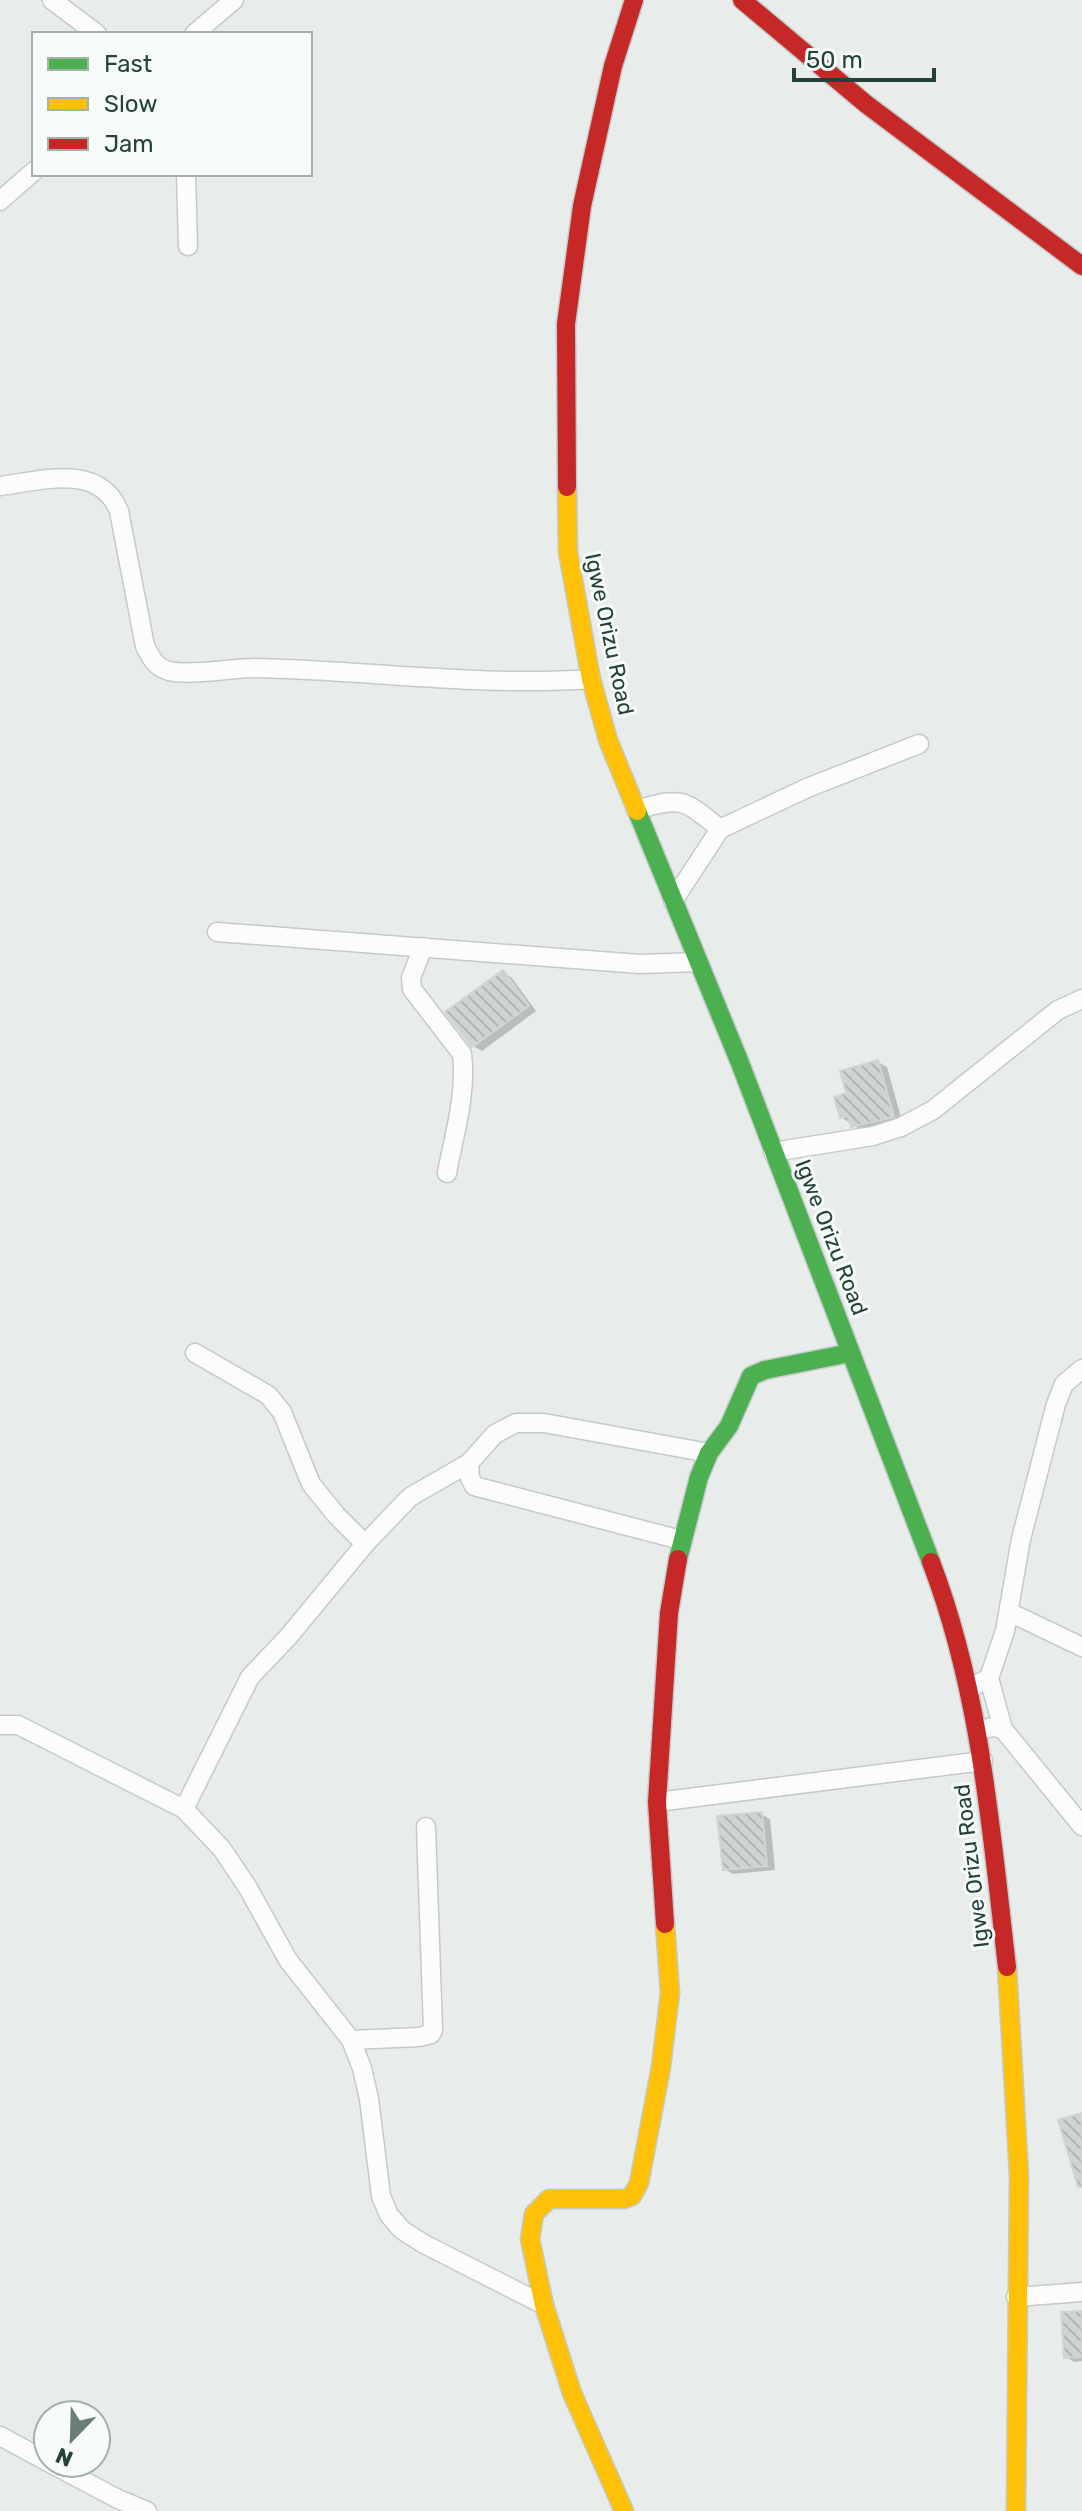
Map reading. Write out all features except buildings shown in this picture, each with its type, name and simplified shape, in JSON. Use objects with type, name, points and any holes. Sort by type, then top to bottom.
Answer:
[{"type":"main road","name":"Igwe Orizu Road","points":[[634,0],[613,66],[582,206],[566,324],[568,552],[591,679],[608,740],[773,1152],[945,1599],[970,1688],[983,1761],[1008,1974],[1019,2175],[1016,2511]]},
{"type":"main road","points":[[742,0],[867,107],[1082,266]]},
{"type":"main road","points":[[624,2511],[572,2393],[544,2305],[530,2239],[534,2214],[549,2199],[624,2199],[632,2196],[639,2183],[661,2067],[670,1993],[657,1802],[669,1613],[681,1540],[699,1477],[709,1453],[729,1426],[751,1376],[765,1370],[850,1353]]},
{"type":"street","points":[[52,0],[94,32]]},
{"type":"street","points":[[196,32],[234,0]]},
{"type":"street","points":[[0,201],[32,173]]},
{"type":"street","points":[[186,176],[188,246]]},
{"type":"street","points":[[0,486],[68,477],[94,483],[113,495],[119,511],[145,646],[152,662],[167,670],[184,673],[253,668],[538,683],[591,679]]},
{"type":"street","points":[[673,901],[720,829],[807,788],[919,744]]},
{"type":"street","points":[[636,810],[673,800],[696,809],[720,829]]},
{"type":"street","points":[[217,932],[640,964],[698,962]]},
{"type":"street","points":[[423,947],[411,978],[412,989],[462,1054],[464,1067],[447,1173]]},
{"type":"street","points":[[773,1152],[873,1136],[901,1127],[933,1110],[1058,1010],[1082,999]]},
{"type":"street","points":[[195,1353],[268,1395],[282,1412],[311,1484],[365,1544]]},
{"type":"street","points":[[1082,1369],[1064,1384],[1056,1404],[1024,1526],[1009,1612],[989,1678],[1003,1729],[1082,1826]]},
{"type":"street","points":[[184,1809],[250,1677],[307,1616],[365,1544],[410,1497],[469,1463],[495,1434],[516,1423],[544,1423],[709,1453]]},
{"type":"street","points":[[469,1463],[474,1486],[681,1540]]},
{"type":"street","points":[[1009,1612],[1082,1647]]},
{"type":"street","points":[[970,1688],[989,1678]]},
{"type":"street","points":[[0,1725],[18,1725],[184,1809],[222,1849],[248,1888],[288,1960],[351,2040],[369,2099],[381,2196],[389,2215],[402,2230],[424,2244],[544,2305]]},
{"type":"street","points":[[977,1730],[1003,1729]]},
{"type":"street","points":[[657,1802],[983,1761]]},
{"type":"street","points":[[351,2040],[419,2037],[431,2034],[433,2030],[426,1827]]},
{"type":"street","points":[[1016,2297],[1082,2292]]},
{"type":"street","points":[[0,2436],[32,2453]]},
{"type":"street","points":[[81,2479],[147,2511]]},
{"type":"traffic: fast","points":[[637,811],[740,1063],[931,1562]]},
{"type":"traffic: fast","points":[[678,1559],[699,1477],[709,1453],[729,1426],[751,1376],[765,1370],[850,1353]]},
{"type":"traffic: slow","points":[[567,487],[568,552],[591,679],[608,740],[637,811]]},
{"type":"traffic: slow","points":[[624,2511],[572,2393],[544,2305],[530,2239],[534,2214],[549,2199],[624,2199],[632,2196],[639,2183],[661,2067],[670,1993],[665,1924]]},
{"type":"traffic: slow","points":[[1007,1967],[1019,2175],[1016,2511]]},
{"type":"traffic: jam","points":[[567,487],[566,324],[582,206],[613,66],[634,0]]},
{"type":"traffic: jam","points":[[742,0],[866,104],[1082,266]]},
{"type":"traffic: jam","points":[[665,1924],[657,1802],[669,1613],[678,1559]]},
{"type":"traffic: jam","points":[[931,1562],[948,1611],[973,1712],[989,1813],[1007,1967]]}]
